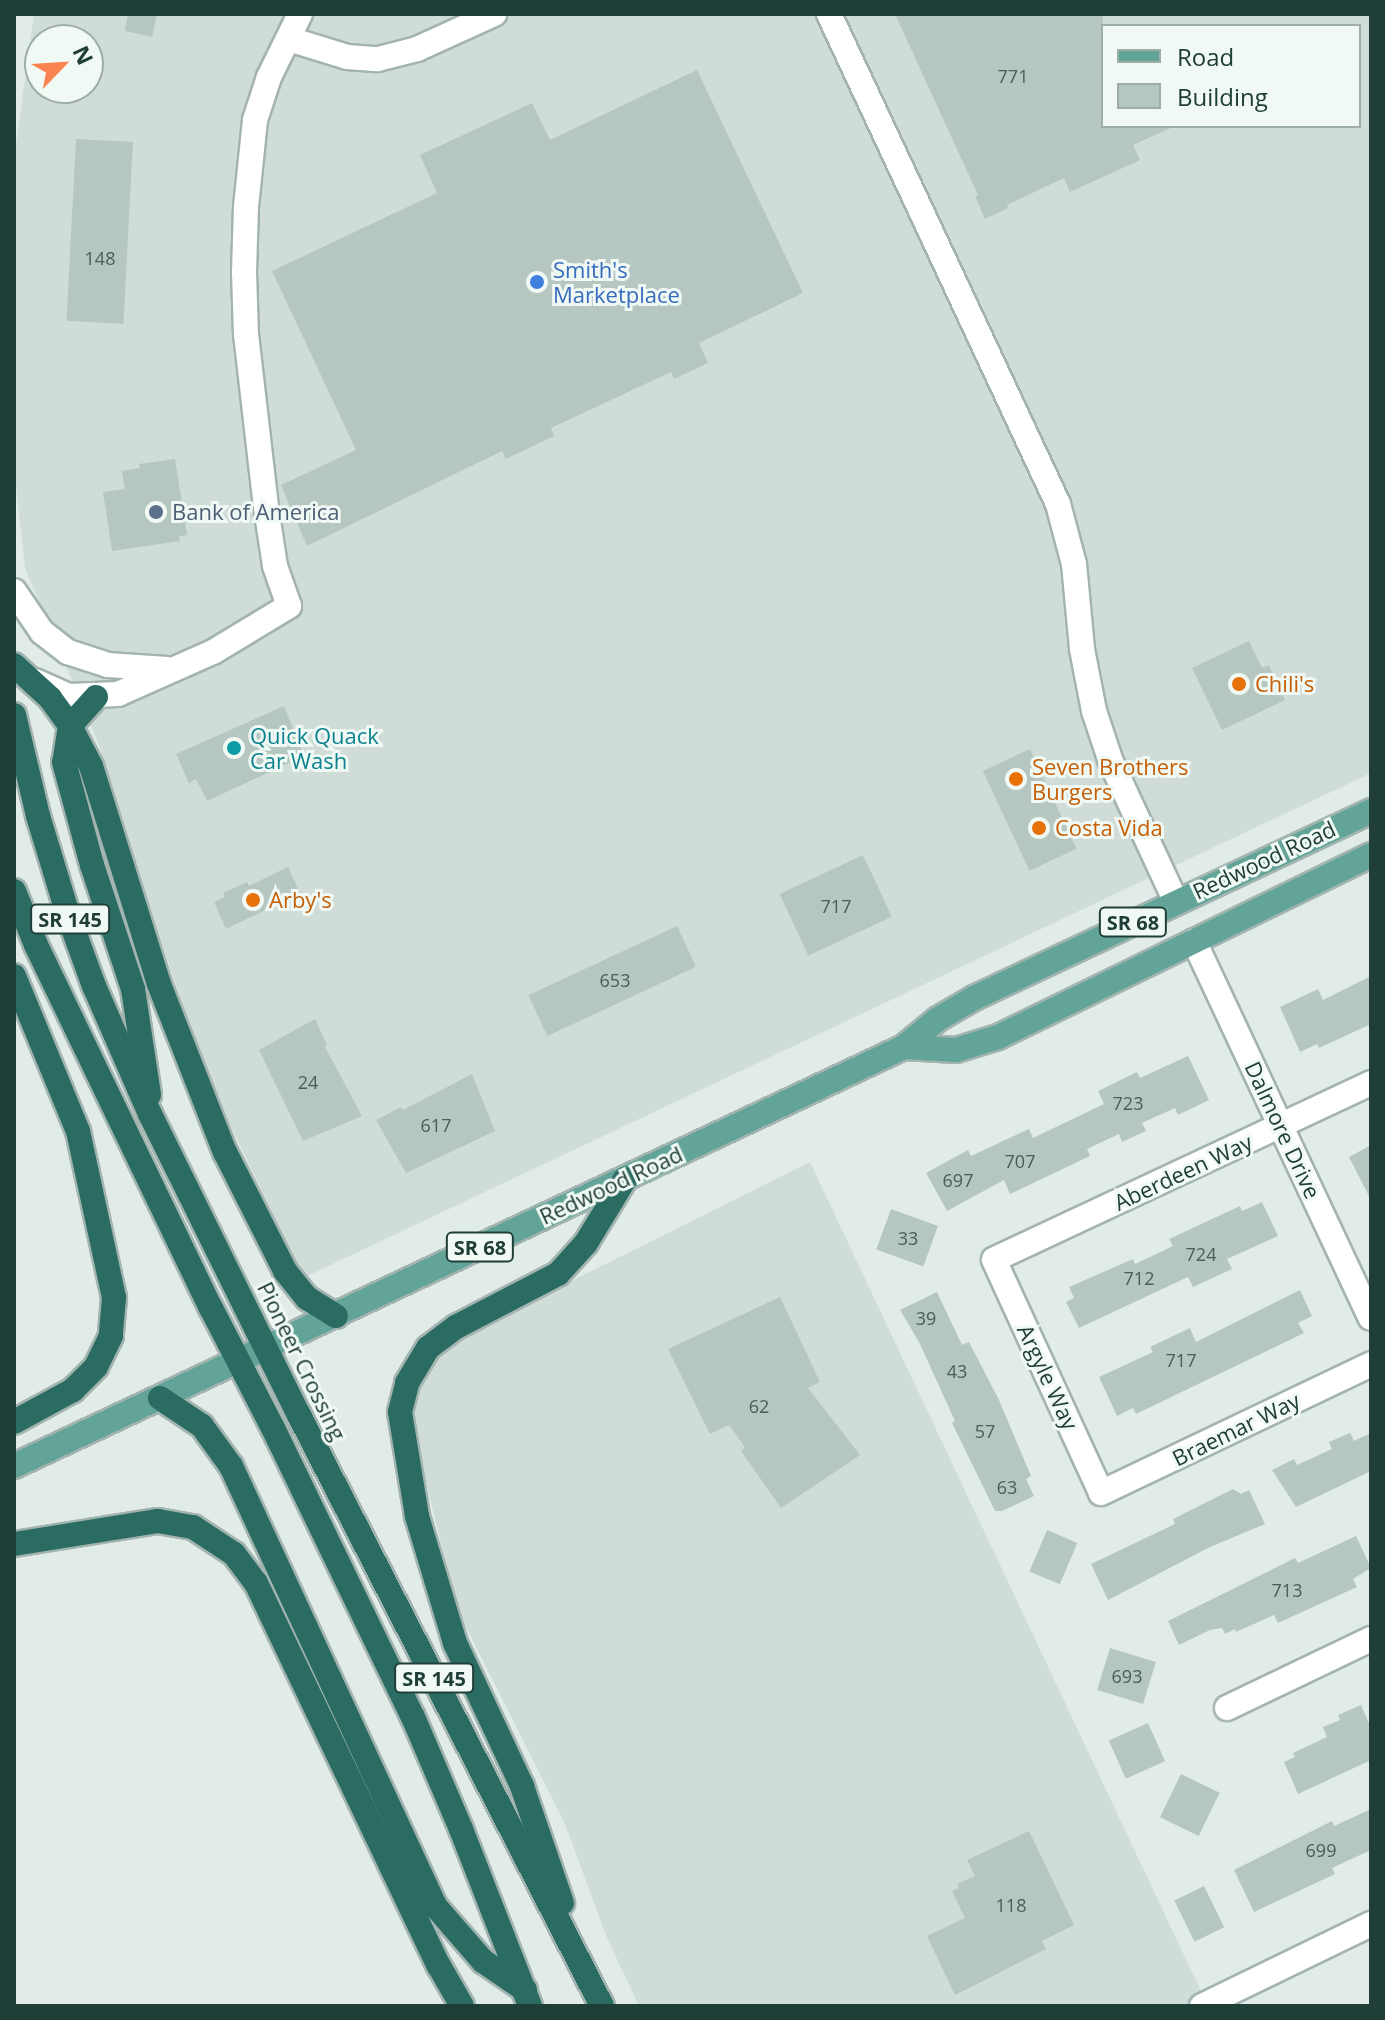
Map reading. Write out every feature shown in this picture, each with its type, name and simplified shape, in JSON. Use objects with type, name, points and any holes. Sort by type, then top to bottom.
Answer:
[{"type":"highway","points":[[24,672],[70,726],[95,778],[159,984],[225,1152],[285,1271],[307,1298],[336,1316]]},
{"type":"highway","points":[[96,697],[70,726],[64,748],[66,776],[133,989],[146,1054],[150,1114]]},
{"type":"highway","name":"Pioneer Crossing","points":[[14,715],[32,794],[68,915],[94,986],[150,1114],[602,2006]]},
{"type":"highway","name":"SR 145","points":[[14,891],[36,945],[434,1763],[526,1996]]},
{"type":"highway","points":[[14,976],[78,1131],[114,1298],[111,1336],[96,1367],[73,1390],[14,1422]]},
{"type":"highway","points":[[573,1948],[537,1822],[455,1643],[437,1589],[417,1516],[400,1412],[407,1383],[428,1348],[456,1327],[558,1274],[586,1243],[625,1179]]},
{"type":"highway","points":[[160,1398],[202,1426],[231,1466],[436,1907],[463,1943],[526,1996],[544,2006]]},
{"type":"highway","points":[[14,1544],[158,1521],[193,1527],[234,1554],[256,1583],[439,1966],[462,2006]]},
{"type":"main road","name":"Redwood Road","points":[[14,1466],[904,1047],[965,1002],[1371,811]]},
{"type":"main road","name":"Redwood Road","points":[[904,1047],[939,1051],[978,1045],[1371,855]]},
{"type":"street","points":[[24,672],[68,696],[96,697],[134,689],[173,668],[213,652],[289,606],[275,566],[266,507],[246,335],[244,273],[246,207],[255,120],[269,77],[300,14]]},
{"type":"street","points":[[289,39],[347,57],[378,59],[417,49],[494,14]]},
{"type":"street","points":[[829,14],[1058,504],[1074,564],[1082,649],[1094,711],[1111,762],[1176,902]]},
{"type":"street","points":[[14,591],[42,632],[68,652],[108,665],[173,668]]},
{"type":"street","name":"Dalmore Drive","points":[[1194,941],[1371,1318]]},
{"type":"street","name":"Aberdeen Way","points":[[994,1260],[1371,1083]]},
{"type":"street","name":"Argyle Way","points":[[994,1260],[1101,1493]]},
{"type":"street","name":"Braemar Way","points":[[1101,1493],[1371,1364]]},
{"type":"street","points":[[1227,1708],[1371,1639]]},
{"type":"street","points":[[1202,2006],[1371,1924]]},
{"type":"shaded area","points":[[34,14],[1371,14],[1371,773],[303,1278],[208,1078],[142,887],[99,745],[25,568],[14,470],[14,158],[24,86],[24,104],[104,104],[104,24],[33,24]]},
{"type":"shaded area","points":[[810,1162],[1208,2006],[639,2006],[607,1938],[565,1824],[458,1611],[416,1443],[412,1413],[415,1392],[439,1351],[461,1336]]},
{"type":"building","points":[[128,14],[157,14],[152,37],[125,31]]},
{"type":"building","points":[[895,14],[1103,14],[1101,128],[1171,128],[1133,145],[1140,160],[1070,192],[1064,178],[985,219],[975,196],[978,195]]},
{"type":"building","name":"Smith's Marketplace","points":[[697,70],[803,293],[699,343],[708,363],[674,379],[671,372],[551,428],[554,436],[506,459],[502,451],[307,546],[281,485],[356,450],[272,271],[437,193],[420,155],[532,103],[550,140]]},
{"type":"building","points":[[76,139],[133,142],[123,324],[66,321]]},
{"type":"building","name":"Bank of America","points":[[175,459],[187,535],[179,536],[180,541],[112,551],[103,492],[125,489],[122,471],[140,468],[139,464]]},
{"type":"building","name":"Chili's","points":[[1249,641],[1262,668],[1269,665],[1285,700],[1222,730],[1192,668]]},
{"type":"building","name":"Quick Quack Car Wash","points":[[284,706],[304,756],[207,801],[196,779],[189,783],[176,754]]},
{"type":"building","points":[[1030,749],[1076,849],[1029,871],[983,771]]},
{"type":"building","points":[[863,855],[892,917],[808,956],[780,894]]},
{"type":"building","name":"Arby's","points":[[288,867],[300,893],[226,929],[214,902],[225,897],[223,893],[247,882],[249,886]]},
{"type":"building","points":[[677,926],[696,967],[547,1036],[528,995]]},
{"type":"building","points":[[1371,976],[1371,1024],[1319,1048],[1317,1044],[1300,1052],[1280,1007],[1318,989],[1323,1000]]},
{"type":"building","points":[[315,1019],[327,1045],[325,1047],[362,1116],[303,1141],[259,1050]]},
{"type":"building","points":[[1188,1056],[1209,1100],[1178,1115],[1175,1108],[1142,1123],[1146,1131],[1122,1142],[1119,1134],[1087,1149],[1090,1156],[1010,1194],[1004,1180],[947,1211],[926,1173],[968,1150],[971,1156],[1029,1129],[1033,1138],[1104,1104],[1098,1091],[1137,1072],[1140,1078]]},
{"type":"building","points":[[472,1074],[495,1131],[406,1173],[376,1120],[401,1107],[403,1110]]},
{"type":"building","points":[[1371,1145],[1371,1200],[1349,1157]]},
{"type":"building","points":[[1262,1202],[1278,1236],[1227,1259],[1232,1269],[1193,1287],[1188,1277],[1079,1328],[1066,1302],[1074,1298],[1069,1287],[1133,1259],[1135,1264],[1173,1246],[1169,1239],[1240,1206],[1242,1211]]},
{"type":"building","points":[[891,1209],[938,1226],[923,1267],[876,1249]]},
{"type":"building","points":[[1300,1290],[1312,1316],[1298,1323],[1304,1333],[1136,1414],[1133,1408],[1117,1416],[1099,1377],[1153,1352],[1150,1347],[1190,1328],[1196,1342]]},
{"type":"building","points":[[937,1292],[962,1345],[969,1342],[999,1400],[1031,1476],[1026,1479],[1034,1496],[1002,1511],[995,1511],[952,1423],[955,1421],[919,1342],[900,1310]]},
{"type":"building","points":[[780,1297],[820,1382],[808,1388],[860,1455],[781,1508],[741,1451],[745,1447],[729,1425],[710,1434],[668,1349]]},
{"type":"building","points":[[1350,1433],[1354,1441],[1371,1433],[1371,1471],[1296,1507],[1272,1470],[1294,1459],[1297,1465],[1332,1449],[1329,1442]]},
{"type":"building","points":[[1233,1489],[1241,1494],[1249,1490],[1265,1524],[1210,1547],[1108,1600],[1091,1564],[1175,1524],[1173,1519]]},
{"type":"building","points":[[1047,1530],[1077,1543],[1060,1584],[1029,1571]]},
{"type":"building","points":[[1356,1536],[1371,1568],[1353,1579],[1357,1587],[1278,1623],[1274,1615],[1236,1632],[1235,1629],[1225,1634],[1222,1628],[1210,1630],[1179,1645],[1168,1621],[1295,1558],[1298,1563]]},
{"type":"building","points":[[1110,1648],[1156,1662],[1143,1704],[1097,1690]]},
{"type":"building","points":[[1361,1705],[1371,1728],[1371,1760],[1298,1794],[1284,1762],[1295,1757],[1293,1753],[1327,1737],[1323,1727],[1340,1720],[1338,1715]]},
{"type":"building","points":[[1148,1723],[1165,1761],[1126,1779],[1109,1740]]},
{"type":"building","points":[[1181,1774],[1220,1793],[1199,1836],[1160,1817]]},
{"type":"building","points":[[1371,1809],[1371,1850],[1332,1868],[1335,1874],[1254,1912],[1234,1870],[1332,1821],[1334,1826]]},
{"type":"building","points":[[1029,1831],[1074,1925],[1042,1941],[1046,1949],[955,1995],[927,1936],[965,1918],[952,1891],[959,1888],[957,1884],[975,1876],[967,1860]]},
{"type":"building","points":[[1204,1886],[1224,1927],[1195,1942],[1174,1900]]},
{"type":"place","name":"Smith's Marketplace","points":[[537,282]]},
{"type":"place","name":"Bank of America","points":[[156,512]]},
{"type":"place","name":"Chili's","points":[[1239,684]]},
{"type":"place","name":"Quick Quack Car Wash","points":[[234,748]]},
{"type":"place","name":"Seven Brothers Burgers","points":[[1016,779]]},
{"type":"place","name":"Costa Vida","points":[[1039,828]]},
{"type":"place","name":"Arby's","points":[[253,900]]}]
